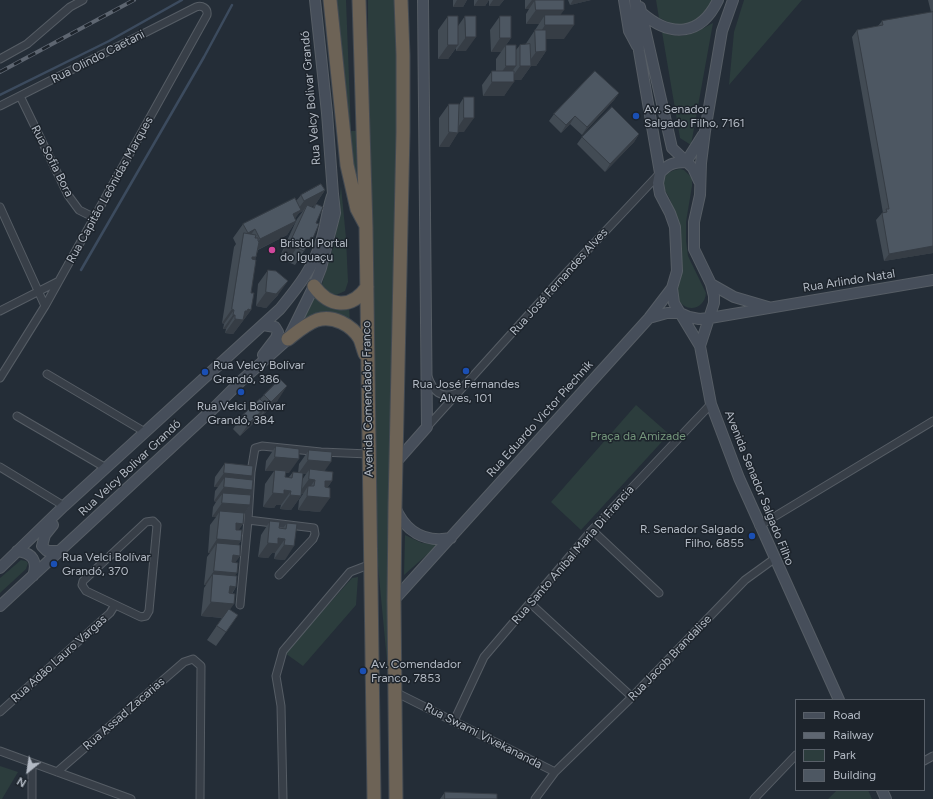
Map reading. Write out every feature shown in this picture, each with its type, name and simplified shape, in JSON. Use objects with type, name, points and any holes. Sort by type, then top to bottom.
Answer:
[{"type":"highway","points":[[330,0],[346,165],[357,209],[366,227]]},
{"type":"highway","name":"Avenida Comendador Franco","points":[[359,0],[366,227],[374,799]]},
{"type":"highway","points":[[396,799],[394,600],[403,132],[401,0]]},
{"type":"highway","points":[[314,286],[326,299],[343,303],[362,295],[367,287]]},
{"type":"highway","points":[[288,339],[318,320],[336,320],[351,329],[360,339],[368,361]]},
{"type":"main road","name":"Rua Velcy Bolivar Grandó","points":[[0,606],[288,339],[314,286],[321,268],[335,213],[327,113],[315,0]]},
{"type":"main road","points":[[397,461],[428,427],[423,0]]},
{"type":"main road","points":[[624,0],[629,31],[639,51]]},
{"type":"main road","name":"Avenida Senador Salgado Filho","points":[[636,0],[639,51],[660,173],[658,183],[660,194],[670,213],[675,227],[677,272],[672,288],[674,303],[700,346],[711,404],[739,478],[759,526],[838,699]]},
{"type":"main road","name":"Avenida Senador Salgado Filho","points":[[636,0],[642,13],[672,148],[693,168],[700,183]]},
{"type":"main road","points":[[642,13],[651,21],[668,28],[685,30],[698,25],[707,18],[718,0]]},
{"type":"main road","points":[[721,0],[722,31]]},
{"type":"main road","points":[[700,346],[714,303],[711,284],[694,249],[694,222],[700,195],[705,131],[722,31],[733,0]]},
{"type":"main road","points":[[660,173],[667,166],[676,162],[686,162],[705,131]]},
{"type":"main road","name":"Rua Velcy Bolivar Grandó","points":[[0,568],[64,506],[280,309],[297,289],[311,268],[322,239],[327,211],[333,194]]},
{"type":"main road","name":"Rua Arlindo Natal","points":[[680,313],[699,319],[710,318],[933,280]]},
{"type":"main road","name":"Rua Arlindo Natal","points":[[711,284],[734,297],[770,307]]},
{"type":"main road","name":"Rua Eduardo Victor Piechnik","points":[[394,600],[649,318],[672,288]]},
{"type":"main road","points":[[649,318],[667,313],[680,313]]},
{"type":"main road","points":[[241,381],[278,335],[278,332],[274,327],[263,325]]},
{"type":"main road","points":[[59,551],[47,551],[44,549],[42,543],[45,535],[59,517],[64,506]]},
{"type":"main road","points":[[395,507],[399,517],[408,528],[418,534],[434,539],[451,538]]},
{"type":"main road","points":[[17,551],[26,552],[33,558],[36,567],[34,576]]},
{"type":"street","points":[[0,59],[27,44],[70,7],[83,0]]},
{"type":"street","name":"Rua Capitão Leônidas Marques","points":[[0,376],[45,306],[207,16],[208,12],[205,8],[199,6],[196,7]]},
{"type":"street","name":"Rua Olindo Caetani","points":[[0,106],[196,7]]},
{"type":"street","name":"Rua Sofia Bora","points":[[20,96],[68,195],[79,210],[95,218]]},
{"type":"street","name":"Rua José Fernandes Alves","points":[[428,427],[566,273],[660,173]]},
{"type":"street","points":[[0,207],[45,306]]},
{"type":"street","points":[[0,311],[59,281]]},
{"type":"street","points":[[47,374],[145,432]]},
{"type":"street","points":[[427,376],[437,392],[444,395],[451,395],[460,392]]},
{"type":"street","name":"Rua Santo Aníbal Maria Di Francia","points":[[454,721],[484,657],[592,530],[711,404]]},
{"type":"street","points":[[17,416],[106,468]]},
{"type":"street","points":[[759,526],[933,421]]},
{"type":"street","points":[[240,605],[251,472],[255,448],[262,446],[321,452],[369,454]]},
{"type":"street","points":[[0,467],[64,506]]},
{"type":"street","points":[[248,520],[314,528],[315,534],[313,539],[279,575]]},
{"type":"street","points":[[154,521],[157,525],[149,611],[146,616],[141,617],[116,605],[86,591],[82,585],[83,581],[146,522],[154,521]]},
{"type":"street","points":[[592,530],[659,593]]},
{"type":"street","name":"Rua Jacob Brandalise","points":[[568,760],[632,697],[744,580],[774,559]]},
{"type":"street","points":[[283,799],[281,706],[276,676],[283,651],[350,572],[371,564]]},
{"type":"street","points":[[530,604],[632,697]]},
{"type":"street","name":"Rua Adão Lauro Vargas","points":[[0,712],[110,613],[116,605]]},
{"type":"street","name":"Rua Assad Zacarias","points":[[57,772],[184,662],[194,659],[201,666],[200,799]]},
{"type":"street","name":"Rua Swami Vivekananda","points":[[395,692],[556,772],[568,760]]},
{"type":"street","points":[[0,751],[118,797],[131,799]]},
{"type":"street","points":[[754,799],[795,756]]},
{"type":"street","points":[[32,763],[32,799]]},
{"type":"street","points":[[535,799],[556,772]]},
{"type":"green space","points":[[334,0],[346,0],[351,131],[356,131],[357,181],[354,182]]},
{"type":"green space","points":[[368,0],[396,0],[398,54],[389,682],[378,566],[368,134]]},
{"type":"green space","points":[[656,0],[712,0],[701,16],[696,20],[677,25],[671,24],[659,18]]},
{"type":"green space","points":[[744,0],[802,0],[729,85],[734,32]]},
{"type":"green space","points":[[713,23],[691,145],[680,138],[662,32],[676,36],[688,35]]},
{"type":"green space","points":[[680,169],[684,170],[692,178],[686,222],[688,256],[706,293],[702,303],[695,308],[686,307],[681,304],[677,296],[681,272],[679,239],[673,209],[663,185],[663,180],[666,175],[671,171]]},
{"type":"green space","points":[[341,186],[346,238],[348,282],[345,291],[336,295],[327,293],[322,284],[335,241]]},
{"type":"green space","points":[[313,293],[349,305],[350,324],[299,323]]},
{"type":"green space","name":"Praça da Amizade","points":[[636,405],[669,434],[581,530],[551,502]]},
{"type":"green space","points":[[405,535],[422,543],[439,544],[404,575]]},
{"type":"green space","points":[[21,560],[28,563],[26,569],[0,593],[0,578]]},
{"type":"green space","points":[[358,577],[356,605],[303,666],[285,653],[352,578]]},
{"type":"green space","points":[[0,766],[18,772],[2,799],[0,799]]},
{"type":"green space","points":[[836,791],[868,791],[872,799],[828,799]]},
{"type":"building","points":[[535,0],[564,0],[564,10],[536,10]]},
{"type":"building","points":[[933,12],[933,246],[889,254],[882,213],[887,212],[886,209],[889,209],[857,30],[883,25],[882,21]]},
{"type":"building","points":[[545,15],[574,15],[574,25],[545,25]]},
{"type":"building","points":[[448,16],[458,16],[458,45],[448,45]]},
{"type":"building","points":[[465,16],[476,16],[476,37],[466,37]]},
{"type":"building","points":[[500,16],[511,16],[511,38],[500,38]]},
{"type":"building","points":[[535,30],[546,30],[546,51],[536,52]]},
{"type":"building","points":[[530,44],[531,66],[520,66],[520,45]]},
{"type":"building","points":[[506,45],[516,45],[516,66],[506,66]]},
{"type":"building","points":[[492,71],[514,71],[514,82],[492,82]]},
{"type":"building","points":[[595,71],[619,93],[587,127],[575,116],[566,125],[554,114]]},
{"type":"building","points":[[464,97],[474,97],[474,118],[464,118]]},
{"type":"building","points":[[449,104],[459,104],[458,133],[449,132]]},
{"type":"building","points":[[612,107],[639,134],[610,164],[582,137]]},
{"type":"building","points":[[321,184],[325,190],[304,201],[301,195]]},
{"type":"building","points":[[295,198],[301,210],[293,214],[296,221],[260,239],[255,229],[248,233],[243,224]]},
{"type":"building","points":[[316,204],[323,207],[316,223],[319,224],[313,238],[311,237],[304,251],[297,248],[299,244],[291,240],[307,205],[314,208]]},
{"type":"building","points":[[244,233],[256,235],[255,238],[258,238],[259,242],[256,257],[252,257],[252,259],[256,260],[251,293],[254,293],[251,310],[248,309],[245,311],[243,320],[235,319],[235,315],[233,315],[234,310],[232,309]]},
{"type":"building","points":[[268,270],[276,271],[288,281],[276,294],[266,292]]},
{"type":"building","points":[[280,379],[287,386],[271,402],[264,395]]},
{"type":"building","points":[[260,399],[267,406],[250,422],[243,415]]},
{"type":"building","points":[[276,446],[299,449],[299,459],[275,457]]},
{"type":"building","points":[[309,450],[332,452],[331,462],[308,460]]},
{"type":"building","points":[[225,463],[253,466],[252,476],[224,473]]},
{"type":"building","points":[[310,469],[333,472],[332,481],[325,481],[325,487],[330,488],[330,498],[307,496],[308,486],[314,486],[315,480],[309,479]]},
{"type":"building","points":[[275,470],[286,471],[285,477],[292,478],[293,472],[303,473],[301,496],[290,495],[291,491],[284,490],[284,494],[273,493]]},
{"type":"building","points":[[225,477],[253,480],[252,490],[224,487]]},
{"type":"building","points":[[223,493],[251,495],[250,505],[222,503]]},
{"type":"building","points":[[220,511],[244,513],[243,524],[236,523],[236,530],[242,530],[241,541],[217,539]]},
{"type":"building","points":[[270,521],[280,522],[279,528],[286,529],[287,523],[297,524],[294,546],[284,545],[285,539],[278,538],[278,544],[268,543]]},
{"type":"building","points":[[217,543],[240,545],[240,556],[233,555],[232,562],[238,563],[237,573],[214,571]]},
{"type":"building","points":[[213,574],[237,576],[236,587],[230,586],[229,593],[235,594],[234,604],[211,602]]},
{"type":"building","points":[[229,609],[238,615],[226,632],[217,626]]},
{"type":"building","points":[[445,792],[497,794],[497,799],[445,799]]},
{"type":"waterway","points":[[0,95],[109,41],[182,0]]},
{"type":"waterway","points":[[81,270],[204,57],[232,5]]},
{"type":"railway","points":[[0,72],[134,0]]},
{"type":"place","name":"Av. Senador Salgado Filho, 7161","points":[[636,116]]},
{"type":"place","name":"Bristol Portal do Iguaçu","points":[[272,250]]},
{"type":"place","name":"Rua José Fernandes Alves, 101","points":[[466,371]]},
{"type":"place","name":"Rua Velcy Bolívar Grandó, 386","points":[[205,372]]},
{"type":"place","name":"Rua Velci Bolívar Grandó, 384","points":[[241,392]]},
{"type":"place","name":"R. Senador Salgado Filho, 6855","points":[[752,536]]},
{"type":"place","name":"Rua Velci Bolívar Grandó, 370","points":[[54,564]]},
{"type":"place","name":"Av. Comendador Franco, 7853","points":[[363,671]]}]
